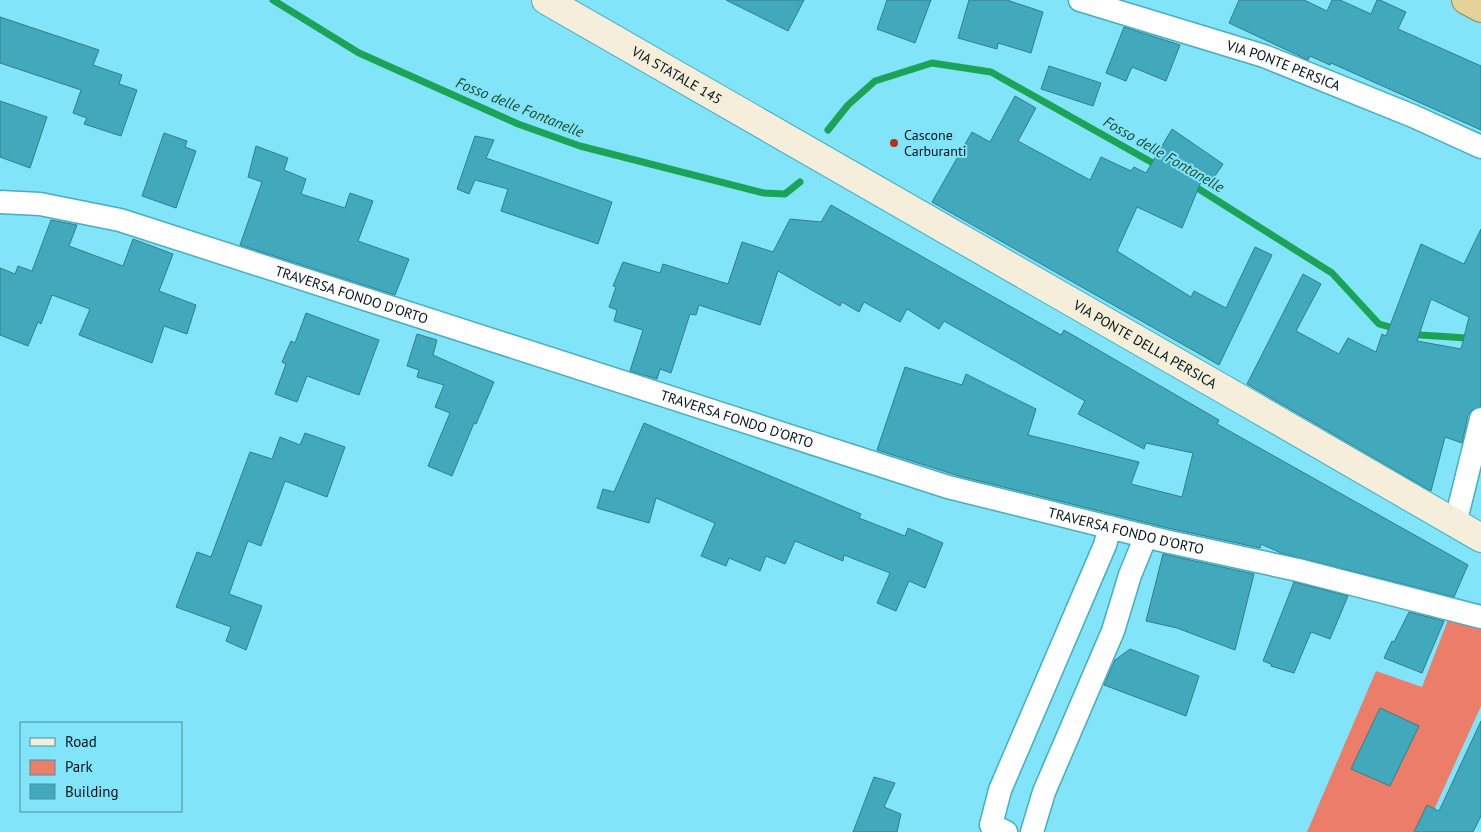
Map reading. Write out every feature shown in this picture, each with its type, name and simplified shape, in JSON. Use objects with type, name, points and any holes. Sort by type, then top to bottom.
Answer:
[{"type":"highway","points":[[1466,0],[1481,8]]},
{"type":"main road","name":"VIA STATALE 145","points":[[546,0],[810,151]]},
{"type":"main road","name":"VIA PONTE DELLA PERSICA","points":[[810,151],[1481,538]]},
{"type":"street","name":"VIA PONTE PERSICA","points":[[1080,0],[1264,56],[1413,116],[1481,147]]},
{"type":"street","name":"TRAVERSA FONDO D'ORTO","points":[[0,202],[40,204],[120,220],[948,487],[1146,536],[1298,570],[1481,617]]},
{"type":"street","points":[[1455,524],[1481,419]]},
{"type":"street","points":[[1006,832],[991,824],[1000,790],[1105,545],[1110,527]]},
{"type":"street","points":[[1032,832],[1044,792],[1113,631],[1130,575],[1146,536]]},
{"type":"green space","points":[[1448,620],[1481,628],[1481,706],[1424,832],[1307,832],[1376,671],[1422,687]]},
{"type":"building","points":[[726,0],[804,0],[788,31]]},
{"type":"building","points":[[887,0],[931,0],[915,43],[877,29]]},
{"type":"building","points":[[969,0],[1007,0],[1043,12],[1031,53],[998,43],[997,49],[958,38]]},
{"type":"building","points":[[1239,0],[1304,0],[1327,11],[1332,0],[1340,0],[1371,14],[1377,0],[1380,0],[1406,12],[1398,29],[1481,66],[1481,130],[1331,63],[1330,65],[1310,56],[1308,60],[1229,23]]},
{"type":"building","points":[[0,17],[99,50],[93,65],[122,75],[119,84],[137,90],[121,136],[84,124],[87,118],[73,113],[81,90],[0,63]]},
{"type":"building","points":[[1124,27],[1180,45],[1166,81],[1132,67],[1126,81],[1106,73]]},
{"type":"building","points":[[1049,66],[1101,83],[1093,106],[1041,89]]},
{"type":"building","points":[[1015,96],[1036,108],[1018,141],[1090,180],[1101,157],[1131,171],[1134,167],[1146,173],[1172,129],[1223,164],[1211,182],[1203,177],[1182,228],[1137,207],[1117,251],[1191,297],[1194,291],[1226,308],[1255,247],[1272,255],[1219,365],[932,202],[972,132],[990,142]]},
{"type":"building","points":[[0,101],[47,117],[30,168],[0,157]]},
{"type":"building","points":[[164,133],[187,141],[185,147],[196,151],[176,208],[142,196]]},
{"type":"building","points":[[475,136],[494,140],[486,158],[612,202],[598,244],[501,211],[508,189],[475,180],[469,194],[457,189]]},
{"type":"building","points":[[256,146],[288,158],[284,170],[306,179],[301,194],[345,208],[350,193],[373,201],[358,241],[409,259],[395,295],[240,245],[262,182],[248,177]]},
{"type":"building","points":[[831,205],[1061,335],[1064,330],[1219,420],[1217,424],[1468,565],[1454,597],[1281,553],[1261,544],[1260,548],[1168,528],[959,476],[877,450],[905,367],[962,385],[966,374],[1036,409],[1028,435],[1139,462],[1131,484],[1182,497],[1193,453],[1146,443],[1144,449],[1078,414],[1085,401],[944,321],[939,329],[907,309],[900,322],[864,302],[859,312],[842,302],[840,306],[778,271],[760,325],[699,305],[696,315],[690,314],[671,373],[660,369],[657,379],[630,371],[643,330],[614,321],[617,310],[609,307],[616,287],[613,286],[623,262],[660,273],[663,264],[728,284],[742,242],[773,252],[790,219],[821,222]]},
{"type":"building","points":[[51,220],[77,225],[69,246],[123,266],[133,239],[173,254],[159,291],[196,305],[187,334],[164,326],[152,363],[79,335],[90,309],[52,295],[41,324],[38,322],[28,346],[0,335],[0,268],[15,274],[18,266],[32,271]]},
{"type":"building","points":[[1481,229],[1481,406],[1472,410],[1468,415],[1462,443],[1445,437],[1431,491],[1247,384],[1303,274],[1321,284],[1296,331],[1339,354],[1348,338],[1376,352],[1382,334],[1386,336],[1421,244],[1464,264]],"holes":[[[1431,299],[1469,317],[1461,349],[1417,341]]]},
{"type":"building","points":[[306,313],[379,340],[359,395],[307,376],[297,402],[275,394],[286,364],[282,362],[291,341],[295,343]]},
{"type":"building","points":[[417,334],[437,340],[433,355],[494,382],[476,424],[474,423],[452,476],[428,466],[450,413],[435,407],[444,385],[417,377],[419,370],[407,366]]},
{"type":"building","points":[[644,423],[861,514],[859,518],[905,536],[908,528],[943,543],[925,588],[909,581],[896,611],[877,603],[890,573],[844,555],[843,561],[795,541],[785,564],[766,556],[760,571],[729,558],[726,566],[701,556],[715,523],[656,498],[649,523],[597,508],[603,489],[614,492]]},
{"type":"building","points":[[305,433],[345,447],[327,497],[285,481],[261,546],[248,541],[229,594],[262,606],[246,650],[226,641],[231,627],[176,607],[197,552],[211,557],[250,452],[272,459],[280,437],[300,445]]},
{"type":"building","points":[[1163,554],[1254,574],[1235,650],[1177,628],[1146,621]]},
{"type":"building","points":[[1294,582],[1348,596],[1330,639],[1311,632],[1294,673],[1271,666],[1271,664],[1263,661]]},
{"type":"building","points":[[1409,612],[1444,621],[1422,673],[1384,658]]},
{"type":"building","points":[[1130,649],[1199,676],[1186,716],[1104,685],[1115,660]]},
{"type":"building","points":[[1380,708],[1419,726],[1390,786],[1351,769]]},
{"type":"building","points":[[1481,721],[1481,816],[1473,832],[1414,832],[1427,805],[1439,811]]},
{"type":"building","points":[[874,777],[895,783],[884,807],[901,814],[897,832],[853,832]]},
{"type":"waterway","name":"Fosso delle Fontanelle","points":[[273,0],[359,53],[518,124],[580,146],[764,193],[785,194],[800,182]]},
{"type":"waterway","name":"Fosso delle Fontanelle","points":[[828,130],[848,105],[875,81],[932,63],[991,72],[1160,167]]},
{"type":"waterway","name":"Fosso delle Fontanelle","points":[[1191,184],[1332,273],[1379,324],[1397,329]]},
{"type":"waterway","name":"Fosso delle Fontanelle","points":[[1412,333],[1481,339]]},
{"type":"place","name":"Cascone Carburanti","points":[[894,143]]}]
